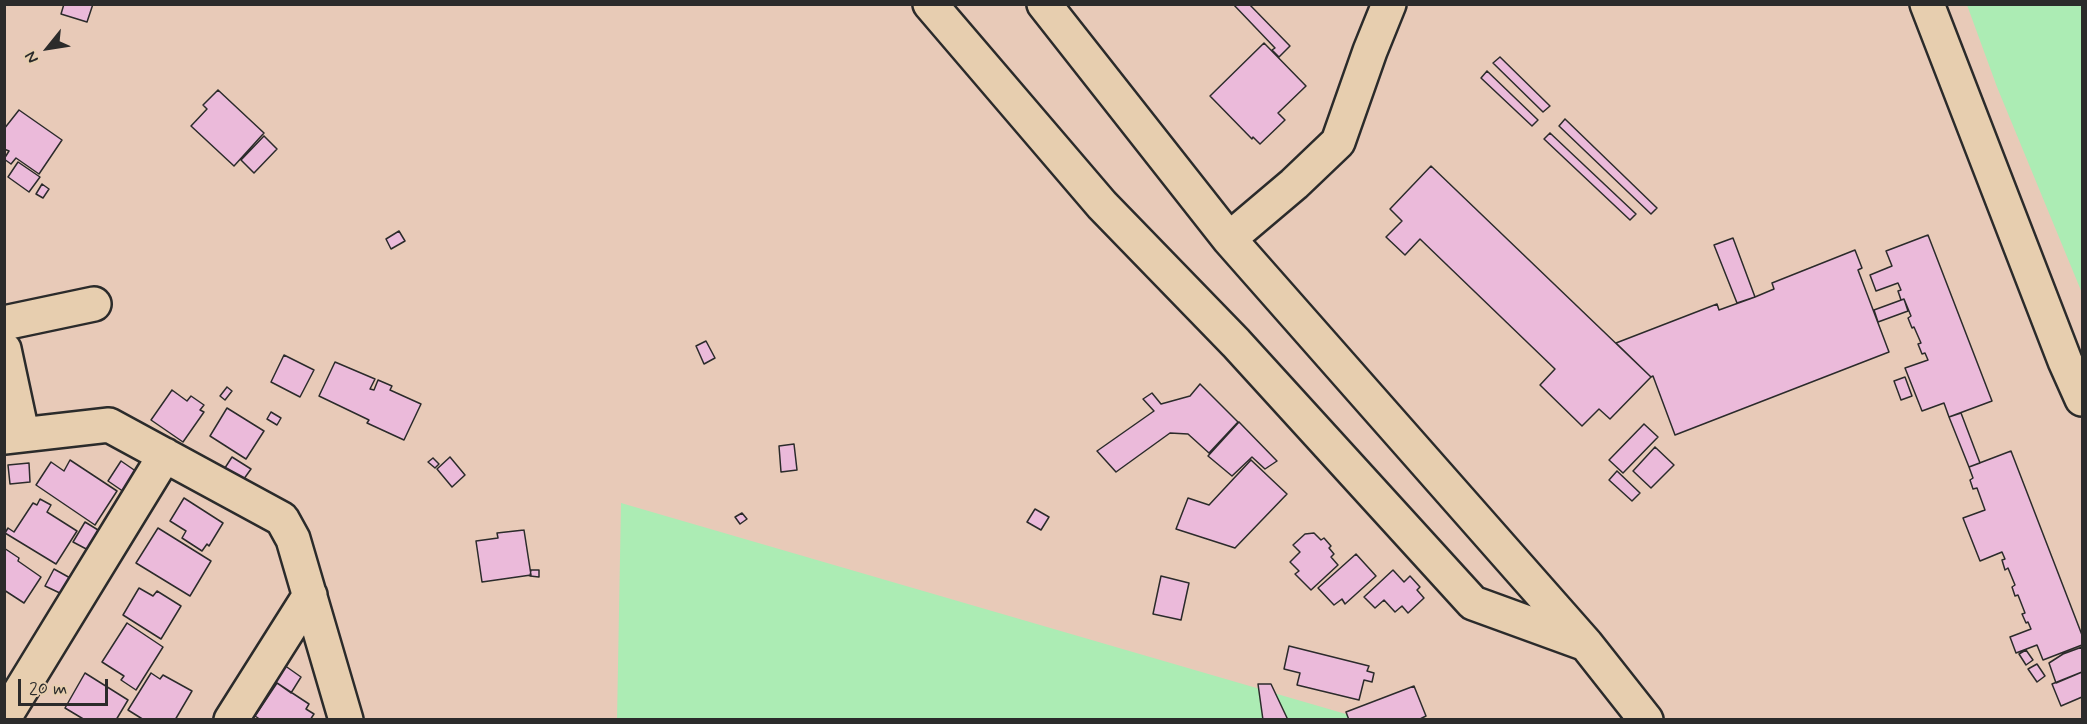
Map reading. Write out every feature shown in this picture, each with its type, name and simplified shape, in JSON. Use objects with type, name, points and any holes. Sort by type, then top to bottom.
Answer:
[{"type":"street","points":[[930,4],[1102,206],[1236,343],[1473,603],[1586,644]]},
{"type":"street","points":[[1044,4],[1229,239],[1586,644],[1646,720]]},
{"type":"street","points":[[1229,239],[1294,184],[1338,142],[1389,4]]},
{"type":"street","points":[[1926,4],[2065,361],[2082,399]]},
{"type":"street","points":[[4,323],[94,304]]},
{"type":"street","points":[[4,349],[13,435],[109,425],[282,519],[293,539],[346,720]]},
{"type":"street","points":[[4,718],[165,456]]},
{"type":"street","points":[[231,720],[310,595]]},
{"type":"green space","points":[[1967,5],[2082,5],[2082,293],[1997,87]]},
{"type":"green space","points":[[621,503],[1363,719],[617,720]]},
{"type":"building","points":[[64,4],[93,4],[87,22],[61,14]]},
{"type":"building","points":[[1233,4],[1249,4],[1290,46],[1279,57],[1272,50],[1275,48]]},
{"type":"building","points":[[1264,43],[1306,86],[1278,113],[1285,120],[1260,144],[1253,137],[1252,139],[1210,96]]},
{"type":"building","points":[[1500,57],[1550,106],[1543,112],[1493,63]]},
{"type":"building","points":[[1487,71],[1538,120],[1532,126],[1481,78]]},
{"type":"building","points":[[218,90],[264,133],[234,166],[191,126],[207,109],[203,105]]},
{"type":"building","points":[[19,110],[62,140],[39,174],[16,158],[11,164],[4,159],[9,151],[4,149],[4,129]]},
{"type":"building","points":[[1565,119],[1657,208],[1651,214],[1559,126]]},
{"type":"building","points":[[1550,133],[1636,214],[1630,220],[1544,139]]},
{"type":"building","points":[[264,136],[277,149],[254,173],[241,160]]},
{"type":"building","points":[[18,162],[40,177],[29,192],[8,177]]},
{"type":"building","points":[[1431,166],[1651,377],[1610,419],[1599,409],[1582,426],[1540,385],[1555,369],[1420,239],[1405,255],[1386,237],[1402,221],[1390,209]]},
{"type":"building","points":[[42,184],[49,189],[43,198],[36,194]]},
{"type":"building","points":[[399,231],[405,241],[391,249],[386,239]]},
{"type":"building","points":[[1928,235],[1992,401],[1949,417],[1944,403],[1922,411],[1905,368],[1928,360],[1925,353],[1922,354],[1918,344],[1921,343],[1908,318],[1911,316],[1904,299],[1901,300],[1898,283],[1876,291],[1870,275],[1892,266],[1886,251]]},
{"type":"building","points":[[1733,238],[1755,297],[1737,303],[1714,245]]},
{"type":"building","points":[[1855,250],[1862,268],[1858,270],[1889,352],[1675,435],[1653,376],[1651,377],[1616,343],[1717,304],[1719,310],[1755,297],[1774,289],[1772,283]]},
{"type":"building","points":[[1904,299],[1908,311],[1878,322],[1874,310]]},
{"type":"building","points":[[706,341],[715,358],[704,364],[696,346]]},
{"type":"building","points":[[284,355],[314,370],[300,397],[271,382]]},
{"type":"building","points":[[335,362],[375,379],[370,389],[374,390],[378,380],[392,386],[390,390],[421,404],[404,440],[367,423],[369,420],[319,396]]},
{"type":"building","points":[[1905,377],[1912,396],[1901,400],[1894,381]]},
{"type":"building","points":[[1200,384],[1238,422],[1209,453],[1188,434],[1170,433],[1116,472],[1097,451],[1154,411],[1143,399],[1152,393],[1161,404],[1190,396]]},
{"type":"building","points":[[227,387],[232,391],[225,400],[220,396]]},
{"type":"building","points":[[172,390],[187,401],[191,396],[204,405],[200,410],[204,412],[183,442],[151,420]]},
{"type":"building","points":[[227,408],[264,431],[246,459],[210,436]]},
{"type":"building","points":[[271,412],[281,418],[277,425],[267,419]]},
{"type":"building","points":[[1961,413],[1980,463],[1969,467],[1949,417]]},
{"type":"building","points":[[1239,422],[1277,461],[1265,469],[1252,457],[1232,476],[1208,456]]},
{"type":"building","points":[[1644,424],[1658,437],[1623,473],[1609,460]]},
{"type":"building","points":[[794,444],[797,470],[781,472],[779,446]]},
{"type":"building","points":[[1655,447],[1674,465],[1651,488],[1633,471]]},
{"type":"building","points":[[2011,451],[2082,635],[2082,645],[2043,660],[2037,645],[2016,653],[2010,637],[2031,629],[2022,614],[2025,613],[2018,595],[2015,596],[2012,587],[2015,585],[2008,568],[2005,570],[2002,560],[2005,559],[2002,552],[1980,561],[1963,518],[1985,510],[1977,488],[1973,489],[1970,480],[1973,478],[1969,467]]},
{"type":"building","points":[[232,457],[251,469],[241,483],[223,471]]},
{"type":"building","points":[[450,457],[465,475],[452,487],[437,469]]},
{"type":"building","points":[[433,458],[439,464],[435,468],[428,462]]},
{"type":"building","points":[[70,460],[117,491],[95,525],[36,485],[51,462],[64,471]]},
{"type":"building","points":[[1251,460],[1287,494],[1235,548],[1176,529],[1188,498],[1209,505]]},
{"type":"building","points":[[121,461],[140,474],[127,494],[108,481]]},
{"type":"building","points":[[29,463],[30,482],[10,484],[8,465]]},
{"type":"building","points":[[1617,471],[1640,493],[1632,501],[1609,480]]},
{"type":"building","points":[[184,498],[223,523],[209,546],[207,544],[202,551],[182,538],[186,531],[170,521]]},
{"type":"building","points":[[40,499],[51,505],[47,512],[77,531],[56,564],[5,533],[8,528],[14,532],[33,503],[37,505]]},
{"type":"building","points":[[1035,509],[1049,517],[1041,530],[1027,522]]},
{"type":"building","points":[[742,513],[747,519],[740,524],[735,517]]},
{"type":"building","points":[[85,522],[103,533],[92,552],[73,542]]},
{"type":"building","points":[[158,528],[211,561],[190,596],[136,563]]},
{"type":"building","points":[[524,530],[531,575],[482,582],[476,541],[498,538],[497,533]]},
{"type":"building","points":[[1314,533],[1321,540],[1324,538],[1331,546],[1329,548],[1334,554],[1331,557],[1338,565],[1311,590],[1295,574],[1299,571],[1290,562],[1300,552],[1293,545],[1305,534]]},
{"type":"building","points":[[4,548],[41,577],[24,603],[4,590]]},
{"type":"building","points":[[1356,554],[1376,576],[1345,604],[1342,599],[1334,605],[1318,588]]},
{"type":"building","points":[[54,569],[72,579],[64,595],[45,586]]},
{"type":"building","points":[[531,570],[539,570],[539,577],[530,576]]},
{"type":"building","points":[[1393,570],[1404,582],[1410,576],[1420,587],[1417,590],[1424,598],[1408,613],[1402,606],[1395,612],[1384,600],[1375,608],[1364,597]]},
{"type":"building","points":[[1161,576],[1189,583],[1181,620],[1153,614]]},
{"type":"building","points":[[139,588],[153,596],[157,591],[181,606],[161,639],[123,615]]},
{"type":"building","points":[[127,623],[163,647],[136,690],[121,680],[124,676],[102,662]]},
{"type":"building","points":[[1289,646],[1369,666],[1367,671],[1374,673],[1372,682],[1364,680],[1359,700],[1297,685],[1300,673],[1284,669]]},
{"type":"building","points":[[2082,647],[2082,672],[2056,683],[2049,663],[2063,654]]},
{"type":"building","points":[[2026,650],[2033,660],[2026,665],[2019,654]]},
{"type":"building","points":[[2037,664],[2045,676],[2037,682],[2028,669]]},
{"type":"building","points":[[284,665],[301,677],[291,693],[274,681]]},
{"type":"building","points":[[2082,672],[2082,697],[2061,706],[2052,684]]},
{"type":"building","points":[[85,673],[128,700],[116,720],[85,720],[65,708]]},
{"type":"building","points":[[151,673],[160,679],[163,675],[192,691],[175,720],[144,720],[128,710]]},
{"type":"building","points":[[277,683],[309,704],[306,709],[314,714],[310,720],[261,720],[255,716]]},
{"type":"building","points":[[1258,684],[1271,684],[1288,720],[1263,720]]},
{"type":"building","points":[[1414,686],[1426,716],[1418,720],[1349,720],[1346,712]]}]
